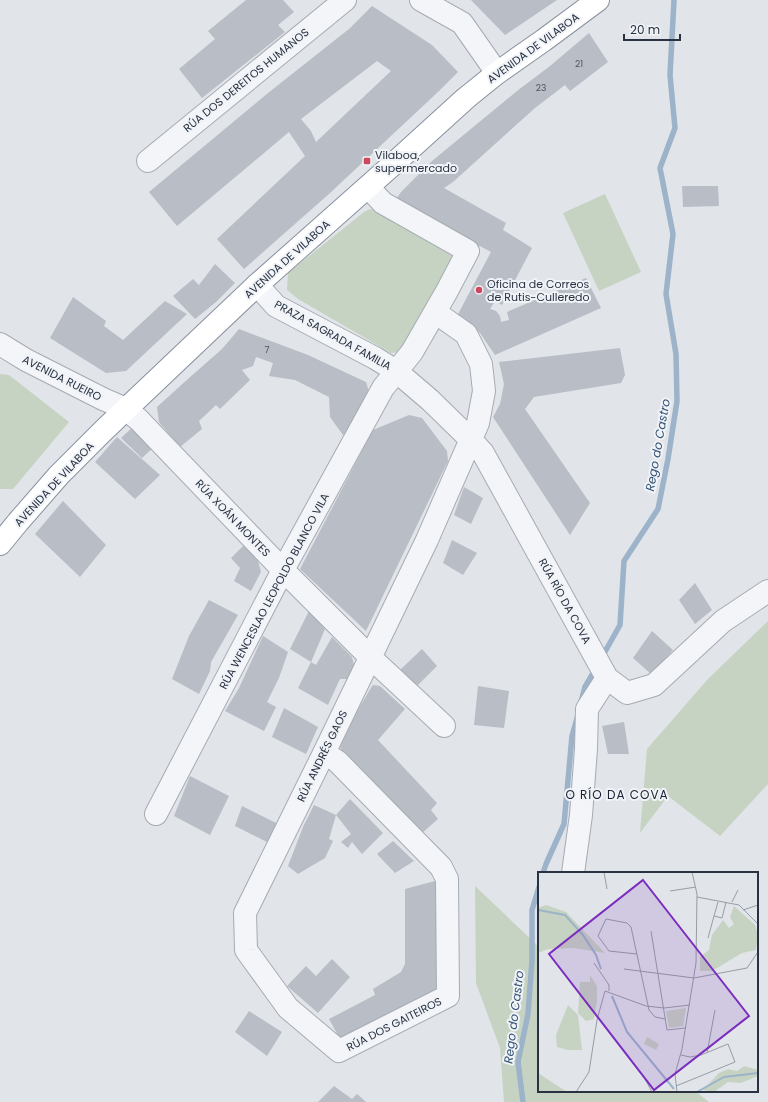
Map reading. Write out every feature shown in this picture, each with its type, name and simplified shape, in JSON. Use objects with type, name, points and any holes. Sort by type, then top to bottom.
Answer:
[{"type":"highway","name":"AVENIDA DE VILABOA","points":[[0,544],[60,475],[126,409],[257,285],[466,98],[497,73],[598,0]]},
{"type":"street","name":"RÚA DOS DEREITOS HUMANOS","points":[[148,161],[345,0]]},
{"type":"street","points":[[421,0],[462,23],[497,73]]},
{"type":"street","name":"PRAZA SAGRADA FAMILIA","points":[[257,285],[276,306],[375,358],[396,371],[412,352],[468,251],[383,203],[368,187]]},
{"type":"street","name":"RÚA ANDRÉS GAOS","points":[[339,1051],[288,1008],[246,950],[245,913],[427,540],[478,423],[484,391],[481,364],[466,334],[435,312]]},
{"type":"street","name":"AVENIDA RUEIRO","points":[[0,344],[26,360],[126,409]]},
{"type":"street","name":"RÚA RÍO DA COVA","points":[[396,371],[430,400],[483,453],[607,678],[627,692],[654,685],[723,621],[768,591]]},
{"type":"street","name":"RÚA WENCESLAO LEOPOLDO BLANCO VILA","points":[[156,814],[283,570],[383,388],[396,371]]},
{"type":"street","name":"RÚA XOÁN MONTES","points":[[126,409],[140,420],[283,570],[370,657],[444,726]]},
{"type":"street","points":[[573,872],[581,815],[586,749],[587,708],[607,678]]},
{"type":"street","name":"RÚA DOS GAITEIROS","points":[[324,753],[337,761],[441,867],[447,879],[448,996],[339,1051]]},
{"type":"green space","points":[[605,194],[641,272],[599,291],[563,213]]},
{"type":"green space","points":[[370,209],[379,210],[453,255],[456,261],[400,352],[391,353],[298,299],[287,290],[288,273],[364,212]]},
{"type":"green space","points":[[0,374],[9,375],[69,422],[13,489],[0,489]]},
{"type":"green space","points":[[768,621],[768,784],[720,836],[668,796],[640,833],[647,749],[707,680]]},
{"type":"green space","points":[[475,886],[538,946],[538,1092],[696,1092],[709,1102],[504,1102],[500,1048],[476,983]]},
{"type":"building","points":[[246,0],[283,0],[294,12],[278,25],[285,32],[202,98],[179,69],[215,39],[208,31]]},
{"type":"building","points":[[471,0],[557,0],[505,35]]},
{"type":"building","points":[[372,6],[432,45],[458,72],[330,193],[244,269],[217,239],[305,156],[289,132],[177,226],[149,192],[268,93],[349,29]],"holes":[[[377,61],[391,71],[316,142],[311,131],[301,119]]]},
{"type":"building","points":[[589,33],[608,62],[570,91],[565,85],[535,108],[453,182],[444,188],[506,223],[503,230],[532,248],[502,305],[495,301],[490,309],[496,311],[500,316],[501,322],[509,320],[507,312],[586,278],[601,308],[495,355],[480,333],[457,316],[491,252],[395,200],[432,161]]},
{"type":"building","points":[[682,186],[718,186],[719,206],[683,207]]},
{"type":"building","points":[[215,264],[235,283],[216,302],[195,319],[173,296],[193,279],[199,285]]},
{"type":"building","points":[[73,297],[106,321],[104,326],[123,340],[165,301],[187,314],[126,371],[106,373],[50,338]]},
{"type":"building","points":[[239,329],[308,355],[366,382],[369,392],[352,426],[343,435],[330,417],[329,397],[295,380],[269,376],[273,363],[256,357],[253,366],[242,370],[250,380],[220,409],[216,405],[199,421],[202,429],[180,447],[159,422],[157,407],[222,349]]},
{"type":"building","points":[[620,348],[625,375],[621,383],[534,397],[525,409],[590,503],[570,535],[493,417],[500,404],[504,384],[499,362]]},
{"type":"building","points":[[409,415],[422,418],[447,451],[448,461],[366,631],[300,569],[373,430]]},
{"type":"building","points":[[135,425],[156,445],[142,458],[121,438]]},
{"type":"building","points":[[117,437],[160,475],[135,499],[95,462]]},
{"type":"building","points":[[464,487],[483,498],[471,524],[454,515]]},
{"type":"building","points":[[63,501],[106,545],[80,577],[35,534]]},
{"type":"building","points":[[452,540],[477,553],[463,575],[443,563]]},
{"type":"building","points":[[245,544],[257,557],[261,572],[251,591],[234,581],[240,568],[231,558]]},
{"type":"building","points":[[695,583],[712,610],[695,624],[679,600]]},
{"type":"building","points":[[209,600],[238,615],[211,662],[210,671],[199,694],[172,679],[189,636]]},
{"type":"building","points":[[309,611],[325,629],[311,662],[290,649]]},
{"type":"building","points":[[652,631],[673,650],[651,674],[633,658]]},
{"type":"building","points":[[263,636],[288,652],[279,678],[267,702],[276,707],[264,731],[225,711],[239,688]]},
{"type":"building","points":[[332,637],[352,657],[354,665],[348,679],[340,679],[328,705],[298,688],[311,662],[316,665]]},
{"type":"building","points":[[422,649],[437,666],[416,687],[399,671]]},
{"type":"building","points":[[373,685],[380,686],[405,709],[378,740],[437,803],[431,810],[438,819],[422,833],[345,755],[340,747],[355,715]]},
{"type":"building","points":[[478,686],[509,691],[504,728],[474,725]]},
{"type":"building","points":[[284,708],[318,727],[306,754],[272,737]]},
{"type":"building","points":[[624,722],[629,754],[608,754],[602,726]]},
{"type":"building","points":[[190,776],[229,796],[210,835],[174,816]]},
{"type":"building","points":[[350,799],[383,833],[362,854],[352,842],[348,848],[341,842],[351,834],[336,815]]},
{"type":"building","points":[[314,805],[336,815],[329,839],[333,841],[325,858],[298,874],[288,866],[303,827]]},
{"type":"building","points":[[242,806],[278,824],[271,844],[235,826]]},
{"type":"building","points":[[393,841],[414,861],[395,873],[377,854]]},
{"type":"building","points":[[435,881],[438,989],[340,1039],[329,1019],[375,995],[373,989],[401,972],[405,964],[405,889]]},
{"type":"building","points":[[332,959],[350,977],[318,1013],[287,986],[306,966],[316,976]]},
{"type":"building","points":[[249,1011],[282,1032],[267,1056],[235,1032]]},
{"type":"building","points":[[334,1086],[352,1099],[357,1094],[366,1102],[318,1102]]},
{"type":"waterway","name":"Rego do Castro","points":[[602,657],[620,625],[624,561],[658,509],[677,401],[676,354],[666,294],[673,234],[660,168],[675,128],[670,75],[674,0]]},
{"type":"waterway","name":"Rego do Castro","points":[[581,702],[585,687],[596,668]]},
{"type":"waterway","name":"Rego do Castro","points":[[543,872],[564,824],[572,736],[578,715]]},
{"type":"waterway","name":"Rego do Castro","points":[[523,1102],[518,1062],[528,1014],[532,960],[532,910],[538,890]]},
{"type":"place","name":"Vilaboa, supermercado","points":[[367,161]]},
{"type":"place","name":"Oficina de Correos de Rutis-Culleredo","points":[[479,290]]},
{"type":"district","name":"O RÍO DA COVA","points":[[617,795]]}]
